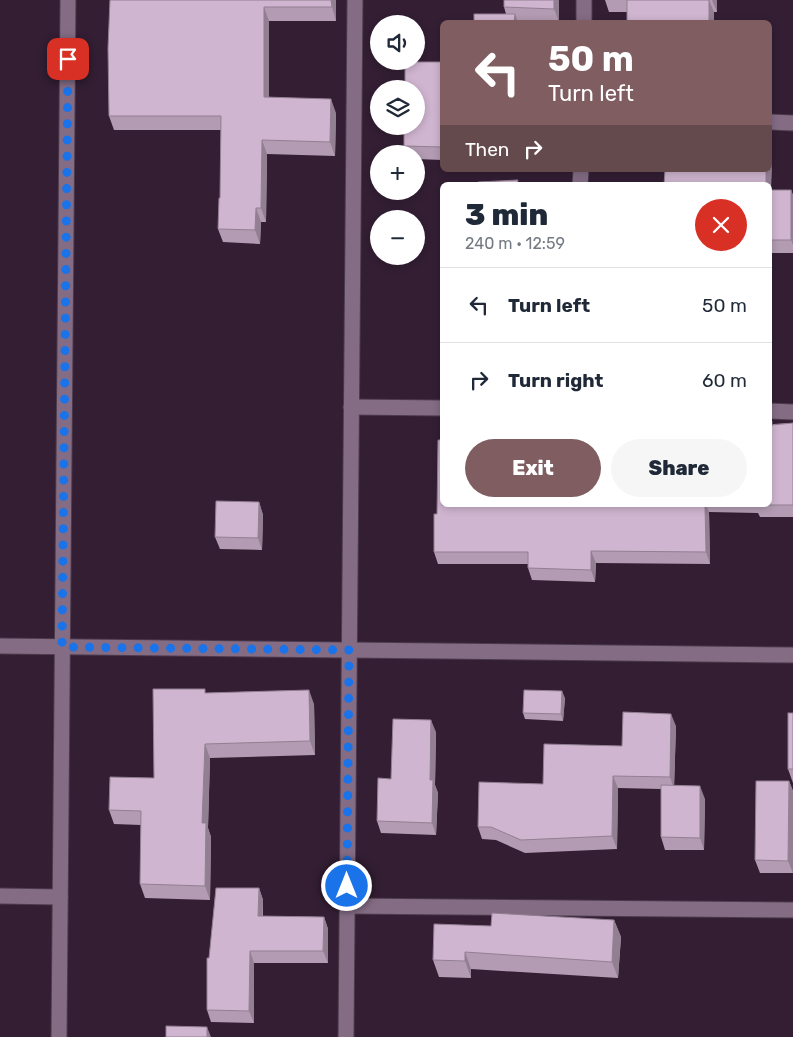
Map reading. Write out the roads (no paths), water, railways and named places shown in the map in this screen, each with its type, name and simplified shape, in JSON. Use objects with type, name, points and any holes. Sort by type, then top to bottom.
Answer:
[{"type":"street","points":[[59,1037],[68,0]]},
{"type":"street","points":[[346,1037],[355,0]]},
{"type":"street","points":[[584,0],[584,20]]},
{"type":"street","points":[[772,122],[793,123]]},
{"type":"street","points":[[351,407],[440,408]]},
{"type":"street","points":[[772,412],[793,412]]},
{"type":"street","points":[[0,646],[793,655]]},
{"type":"street","points":[[0,896],[60,896]]},
{"type":"street","points":[[347,906],[793,910]]}]
